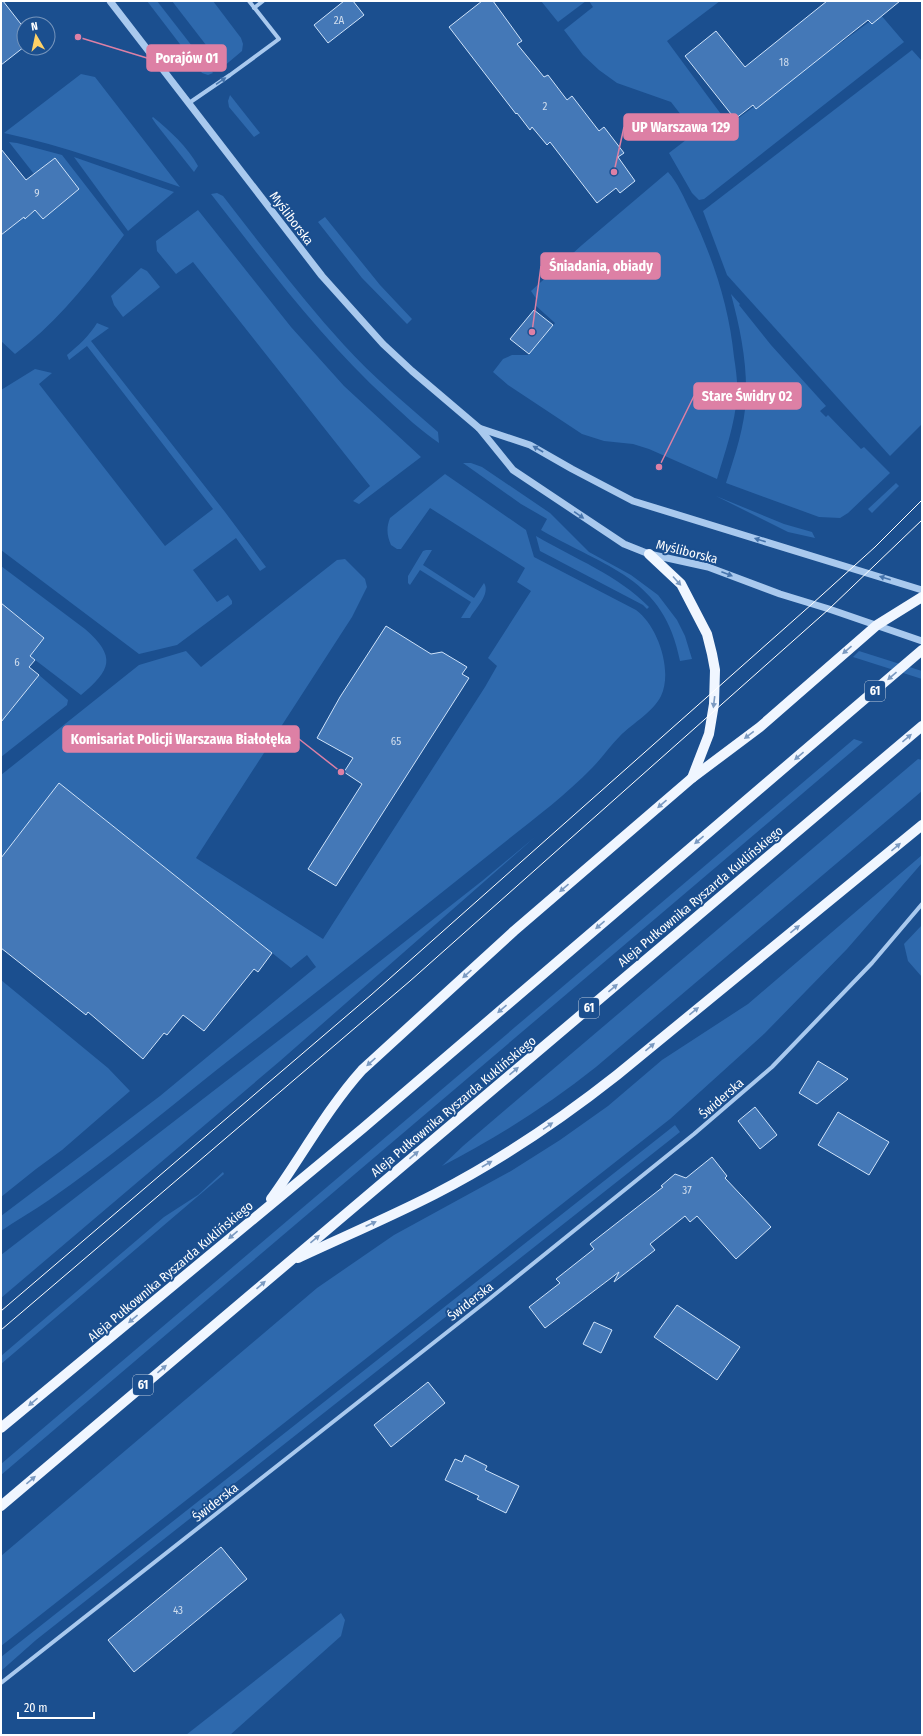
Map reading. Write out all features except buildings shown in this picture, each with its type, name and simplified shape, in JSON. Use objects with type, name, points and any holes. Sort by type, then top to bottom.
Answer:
[{"type":"main road","points":[[649,554],[681,584],[707,634],[712,654],[715,677],[714,704],[709,734],[692,778]]},
{"type":"main road","points":[[263,1210],[344,1090],[362,1070],[514,931],[692,778],[760,727],[877,625],[922,597]]},
{"type":"main road","name":"Aleja Pułkownika Ryszarda Kuklińskiego","points":[[1,1428],[362,1129],[922,650]]},
{"type":"main road","name":"Aleja Pułkownika Ryszarda Kuklińskiego","points":[[1,1506],[922,726]]},
{"type":"main road","points":[[285,1264],[436,1193],[515,1148],[574,1109],[922,825]]},
{"type":"street","name":"Myśliborska","points":[[110,1],[297,244],[356,314],[412,371],[479,428],[513,470],[624,544],[649,554],[708,567],[780,594],[922,641]]},
{"type":"street","points":[[189,103],[280,39],[249,1]]},
{"type":"street","points":[[254,8],[263,1]]},
{"type":"street","name":"Myśliborska","points":[[479,428],[530,445],[633,501],[922,590]]},
{"type":"street","name":"Świderska","points":[[1,1683],[488,1300],[694,1134],[772,1067],[872,963],[922,904]]},
{"type":"shaded area","points":[[147,1],[157,1],[213,73],[208,75],[202,73]]},
{"type":"shaded area","points":[[172,1],[213,1],[241,38],[243,44],[242,51],[223,67]]},
{"type":"shaded area","points":[[541,1],[586,1],[558,22]]},
{"type":"shaded area","points":[[589,1],[720,1],[667,41],[729,125],[880,14],[904,42],[704,199],[699,200],[692,193],[669,153],[695,133],[671,102],[617,83],[599,70],[583,55],[564,30],[593,7]]},
{"type":"shaded area","points":[[912,50],[922,61],[922,424],[890,456],[727,275],[703,211]]},
{"type":"shaded area","points":[[81,74],[95,77],[180,187],[71,151],[4,133]]},
{"type":"shaded area","points":[[230,95],[260,133],[254,137],[229,107],[228,101]]},
{"type":"shaded area","points":[[153,117],[172,133],[189,152],[198,166],[194,172],[156,124],[152,118]]},
{"type":"shaded area","points":[[9,142],[62,155],[124,235],[74,299],[46,328],[15,354],[1,341],[1,235],[24,217],[26,219],[35,210],[43,219],[68,198],[55,158],[34,174]]},
{"type":"shaded area","points":[[74,157],[174,192],[128,231]]},
{"type":"shaded area","points":[[668,172],[681,191],[699,229],[713,265],[724,301],[732,338],[737,376],[736,406],[732,427],[717,479],[649,449],[633,444],[604,441],[582,434],[508,385],[493,372],[503,359],[512,355],[528,355],[555,323],[535,305],[537,300],[531,291],[582,245]]},
{"type":"shaded area","points":[[217,193],[223,196],[297,290],[355,357],[438,432],[439,443],[406,417],[363,377],[317,327],[274,275],[211,194]]},
{"type":"shaded area","points":[[198,210],[291,327],[344,386],[421,457],[359,504],[353,501],[370,486],[193,262],[176,274],[157,251],[156,241]]},
{"type":"shaded area","points":[[325,217],[380,285],[412,319],[407,324],[362,278],[318,222]]},
{"type":"shaded area","points":[[141,268],[147,271],[160,287],[123,317],[114,305],[111,296]]},
{"type":"shaded area","points":[[731,294],[771,345],[826,406],[820,411],[826,417],[828,415],[861,449],[864,447],[890,473],[848,513],[840,518],[819,517],[726,483],[742,430],[746,397],[742,345]]},
{"type":"shaded area","points":[[97,323],[109,328],[91,341],[225,512],[266,567],[260,571],[236,538],[193,570],[217,602],[228,595],[232,601],[232,604],[177,645],[139,654],[1,550],[1,390],[35,369],[52,373],[39,384],[165,546],[213,509],[87,346],[69,360],[67,355],[84,340]]},
{"type":"shaded area","points":[[463,463],[471,463],[482,467],[550,513],[589,552],[631,575],[658,595],[677,620],[685,636],[692,659],[680,661],[672,633],[661,610],[646,593],[629,578],[541,530],[547,519],[521,504]]},
{"type":"shaded area","points":[[445,474],[526,530],[534,557],[636,610],[644,617],[657,638],[664,662],[664,686],[661,696],[653,707],[625,731],[596,764],[568,791],[112,1154],[49,1200],[1,1231],[1,1216],[160,1096],[316,967],[307,955],[291,968],[59,783],[1,858],[1,775],[139,665],[186,651],[201,667],[337,560],[345,559],[365,579],[367,587],[352,617],[196,858],[323,939],[485,687],[497,666],[488,658],[531,591],[517,582],[525,568],[430,508],[401,549],[397,549],[391,545],[388,532],[390,518]]},
{"type":"shaded area","points":[[896,483],[899,486],[872,513],[868,509]]},
{"type":"shaded area","points":[[716,496],[784,524],[812,532],[815,538],[788,532]]},
{"type":"shaded area","points":[[536,536],[596,568],[624,586],[649,607],[647,609],[643,605],[540,551]]},
{"type":"shaded area","points":[[432,550],[423,565],[474,598],[484,583],[486,587],[484,597],[470,618],[461,618],[471,602],[420,570],[410,585],[408,583],[408,576],[423,551]]},
{"type":"shaded area","points":[[1,566],[85,629],[102,648],[106,656],[104,671],[99,678],[81,695],[30,656],[44,638],[1,603]]},
{"type":"shaded area","points":[[859,651],[922,671],[922,679],[853,657]]},
{"type":"shaded area","points":[[39,675],[68,700],[67,705],[1,757],[1,722]]},
{"type":"shaded area","points":[[854,739],[863,742],[1,1475],[1,1464]]},
{"type":"shaded area","points":[[918,759],[922,760],[922,791],[596,1067],[559,1095],[522,1120],[483,1144],[442,1166],[463,1146]]},
{"type":"shaded area","points":[[535,837],[280,1061],[1,1298],[1,1255],[309,1017],[482,881]]},
{"type":"shaded area","points":[[922,855],[922,863],[847,949],[765,1033],[670,1119],[1,1646],[1,1556],[317,1288],[394,1235],[511,1171],[560,1140],[608,1106],[662,1060],[748,1004]]},
{"type":"shaded area","points":[[922,925],[922,977],[908,961],[904,944]]},
{"type":"shaded area","points":[[1,980],[108,1068],[130,1091],[62,1150],[1,1197]]},
{"type":"shaded area","points":[[675,1125],[680,1132],[36,1640],[1,1671],[1,1657]]},
{"type":"shaded area","points":[[223,1172],[224,1174],[1,1364],[1,1356],[164,1217],[198,1195]]},
{"type":"shaded area","points":[[341,1613],[345,1620],[341,1636],[230,1735],[186,1735]]},
{"type":"tram line","points":[[1,1311],[371,995],[812,604],[875,547],[922,500]]},
{"type":"tram line","points":[[1,1330],[410,981],[829,609],[922,520]]},
{"type":"place","name":"Porajów 01","points":[[78,37]]},
{"type":"place","name":"UP Warszawa 129","points":[[614,172]]},
{"type":"place","name":"Śniadania, obiady","points":[[532,332]]},
{"type":"place","name":"Stare Świdry 02","points":[[659,467]]},
{"type":"place","name":"Komisariat Policji Warszawa Białołęka","points":[[341,772]]}]
